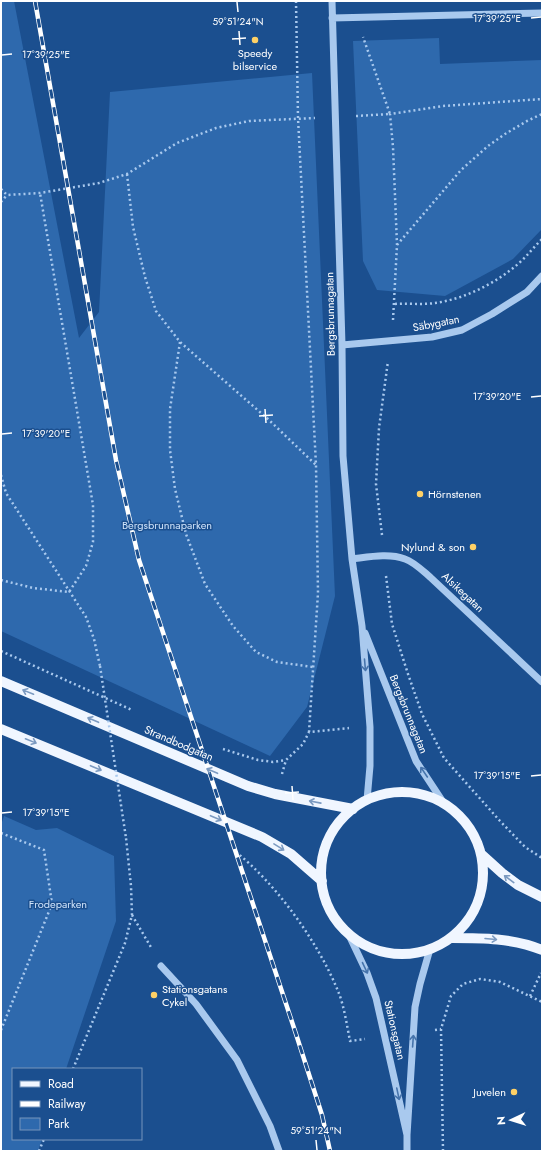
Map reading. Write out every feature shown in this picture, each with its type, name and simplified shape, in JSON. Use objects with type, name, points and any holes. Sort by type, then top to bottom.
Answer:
[{"type":"main road","name":"Strandbodgatan","points":[[1,681],[248,786],[287,796],[353,809]]},
{"type":"main road","points":[[1,729],[262,837],[291,854],[322,881]]},
{"type":"main road","points":[[404,792],[415,793],[431,797],[445,805],[456,812],[465,822],[473,833],[481,854],[483,876],[481,892],[476,907],[468,921],[452,938],[430,949],[416,953],[402,954],[387,952],[360,942],[348,933],[338,922],[330,910],[325,896],[322,881],[322,867],[328,841],[335,829],[343,818],[353,809],[367,800],[383,795],[404,792]]},
{"type":"main road","points":[[481,854],[518,885],[542,897]]},
{"type":"main road","points":[[452,938],[487,938],[512,941],[542,950]]},
{"type":"street","name":"Bergsbrunnagatan","points":[[332,1],[342,345],[343,456],[352,559],[362,626],[370,726],[370,766],[367,800]]},
{"type":"street","points":[[332,18],[542,13]]},
{"type":"street","name":"Säbygatan","points":[[342,345],[432,337],[462,330],[492,314],[527,292],[542,276]]},
{"type":"street","name":"Alsikegatan","points":[[352,559],[384,556],[405,559],[430,577],[542,682]]},
{"type":"street","name":"Bergsbrunnagatan","points":[[362,626],[416,761],[445,805]]},
{"type":"street","name":"Stationsgatan","points":[[348,933],[368,972],[376,998],[406,1135]]},
{"type":"street","name":"Stationsgatan","points":[[407,1151],[406,1135],[416,1007],[420,984],[430,949]]},
{"type":"street","points":[[161,966],[196,1004],[238,1060],[270,1126],[279,1151]]},
{"type":"path","points":[[296,1],[298,118],[316,465],[318,593],[309,732]]},
{"type":"path","points":[[359,18],[360,28],[390,114],[393,147],[397,245],[394,311]]},
{"type":"path","points":[[1,202],[7,195],[40,193],[99,183],[127,174],[177,143],[216,128],[249,121],[298,118],[335,118],[390,114],[443,106],[542,100]]},
{"type":"path","points":[[397,245],[461,170],[488,146],[505,134],[526,121],[542,114]]},
{"type":"path","points":[[127,174],[133,227],[145,276],[156,311],[180,342],[269,420],[316,465]]},
{"type":"path","points":[[1,189],[7,195]]},
{"type":"path","points":[[40,193],[93,505],[93,542],[86,566],[69,592]]},
{"type":"path","points":[[395,304],[435,303],[472,292],[495,280],[519,264],[542,239]]},
{"type":"path","points":[[180,342],[170,409],[170,450],[175,489],[186,534],[205,584],[233,626],[256,652],[277,662],[313,668]]},
{"type":"path","points":[[387,371],[379,428],[376,484],[392,624],[422,714],[444,758],[525,848],[542,858]]},
{"type":"path","points":[[1,475],[6,492],[86,617],[94,639],[100,666],[132,886],[132,914],[125,943],[73,1068]]},
{"type":"path","points":[[1,580],[33,588],[69,592]]},
{"type":"path","points":[[1,651],[134,711]]},
{"type":"path","points":[[217,747],[258,760],[273,762],[286,760]]},
{"type":"path","points":[[1,833],[44,850],[52,904],[1,1030]]},
{"type":"path","points":[[253,866],[285,902],[318,951],[339,992],[350,1041],[385,1035]]},
{"type":"path","points":[[132,914],[161,966]]},
{"type":"path","points":[[530,996],[542,970]]},
{"type":"path","points":[[443,1151],[441,1029],[450,996],[463,984],[480,979],[500,982],[542,1002]]},
{"type":"path","points":[[414,1033],[441,1029]]},
{"type":"path","points":[[38,1151],[44,1140]]},
{"type":"green space","name":"Bergsbrunnaparken","points":[[1,1],[14,1],[79,338],[99,312],[110,92],[312,73],[335,596],[307,707],[270,756],[1,631]]},
{"type":"green space","points":[[439,38],[440,64],[542,60],[542,229],[513,259],[445,296],[377,290],[363,261],[353,41]]},
{"type":"green space","name":"Frodeparken","points":[[4,816],[36,830],[57,828],[114,856],[116,921],[66,1068],[12,1068],[12,1140],[42,1140],[38,1151],[1,1151],[1,825]]},
{"type":"railway","points":[[35,1],[116,460],[139,560],[296,1034],[322,1115],[330,1151]]},
{"type":"place","name":"Speedy bilservice","points":[[255,40]]},
{"type":"place","name":"Hörnstenen","points":[[420,494]]},
{"type":"place","name":"Nylund & son","points":[[473,547]]},
{"type":"place","name":"Stationsgatans Cykel","points":[[154,995]]},
{"type":"place","name":"Juvelen","points":[[514,1092]]}]
